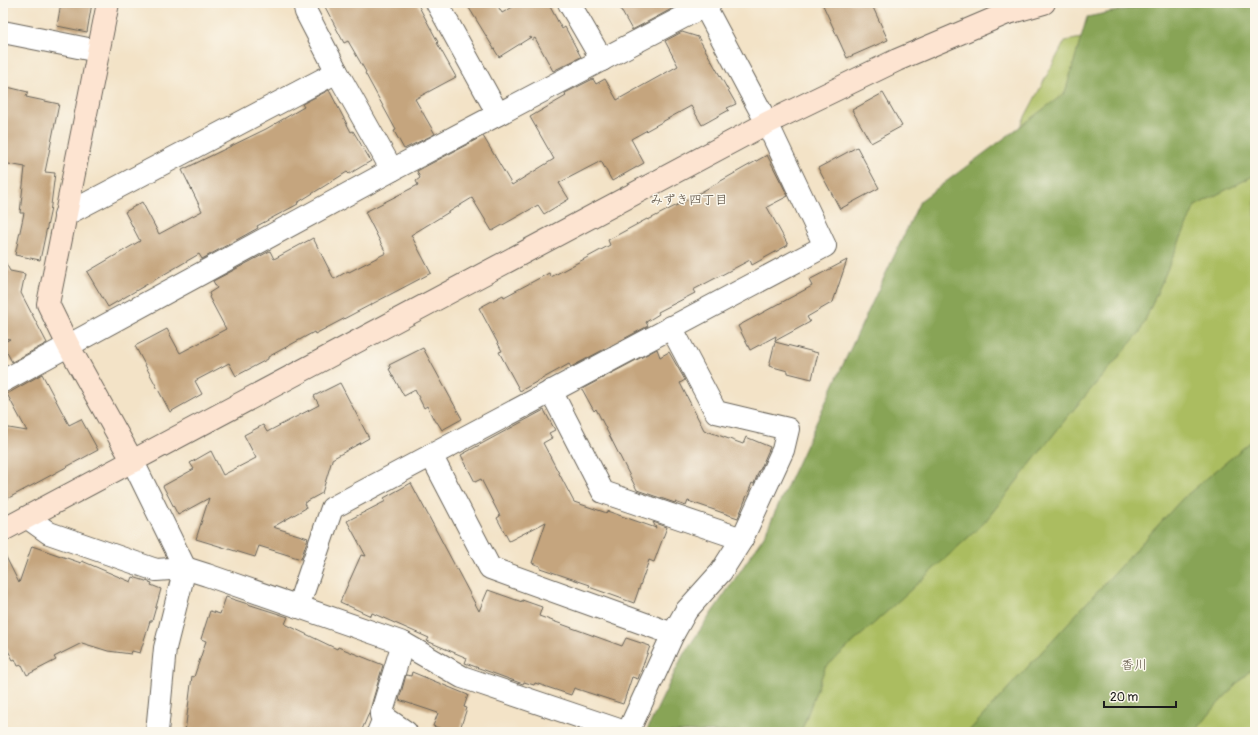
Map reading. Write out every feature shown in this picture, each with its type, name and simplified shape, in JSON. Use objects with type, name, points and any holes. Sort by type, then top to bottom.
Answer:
[{"type":"street","points":[[108,3],[48,304],[68,345],[133,462],[185,568],[165,648],[157,732]]},
{"type":"street","points":[[304,3],[306,12],[337,72],[392,170]]},
{"type":"street","points":[[437,3],[498,114]]},
{"type":"street","points":[[569,3],[602,60]]},
{"type":"street","points":[[3,530],[768,123],[897,60],[1006,14],[1044,3]]},
{"type":"street","points":[[3,381],[392,170],[706,4],[768,123],[825,246],[332,508],[298,607]]},
{"type":"street","points":[[3,32],[98,52]]},
{"type":"street","points":[[65,215],[337,72]]},
{"type":"street","points":[[28,518],[49,533],[156,570],[185,568],[403,643],[462,677],[627,732],[673,634],[686,611],[721,572],[742,539],[783,450],[788,429],[716,412],[671,327]]},
{"type":"street","points":[[551,391],[603,492],[742,539]]},
{"type":"street","points":[[431,455],[490,568],[673,634]]},
{"type":"street","points":[[403,643],[377,724],[406,732]]},
{"type":"green space","points":[[1157,3],[1255,3],[1255,175],[1195,206],[1140,332],[1069,415],[984,523],[825,668],[801,732],[646,732],[683,655],[764,536],[920,201],[1065,93],[1087,17]]},
{"type":"green space","points":[[1255,7],[1255,732],[713,732],[846,456],[1065,41]]},
{"type":"green space","points":[[1255,438],[1255,665],[1216,706],[1195,732],[968,732],[1182,499]]},
{"type":"building","points":[[61,3],[92,3],[87,32],[57,26]]},
{"type":"building","points":[[323,3],[417,3],[456,77],[415,99],[435,134],[404,149],[394,131],[396,130],[365,73],[366,72],[348,41],[344,43]]},
{"type":"building","points":[[466,3],[496,3],[502,13],[520,3],[548,3],[562,29],[565,27],[581,57],[553,71],[535,38],[532,40],[531,37],[499,57]]},
{"type":"building","points":[[617,3],[683,3],[632,30]]},
{"type":"building","points":[[822,3],[871,3],[888,40],[847,58]]},
{"type":"building","points":[[682,32],[698,37],[736,104],[727,108],[729,110],[702,125],[691,106],[631,139],[644,163],[612,181],[601,161],[559,183],[569,199],[544,214],[538,205],[492,231],[472,198],[411,235],[431,273],[315,334],[314,332],[236,376],[229,363],[195,381],[202,394],[170,412],[135,346],[167,329],[180,353],[226,329],[209,297],[209,293],[217,288],[213,281],[270,251],[274,259],[313,238],[334,279],[386,253],[365,212],[418,185],[416,181],[420,178],[417,171],[483,136],[512,185],[554,159],[530,117],[566,96],[565,93],[593,79],[596,84],[605,79],[617,100],[678,66],[665,41]]},
{"type":"building","points":[[3,86],[28,92],[26,97],[59,104],[45,172],[55,173],[50,213],[40,260],[15,255],[24,213],[20,213],[25,167],[3,163]]},
{"type":"building","points":[[329,90],[351,132],[353,131],[371,161],[349,174],[347,172],[297,203],[298,204],[257,226],[258,228],[202,259],[199,254],[108,307],[87,272],[140,241],[125,212],[142,202],[159,234],[202,211],[182,170],[266,129],[304,107],[302,104]]},
{"type":"building","points":[[883,93],[902,126],[871,143],[852,110]]},
{"type":"building","points":[[857,147],[879,188],[840,209],[818,168]]},
{"type":"building","points":[[767,155],[788,196],[767,207],[788,245],[752,265],[750,260],[693,290],[695,293],[658,312],[659,314],[646,322],[648,326],[571,367],[569,364],[520,391],[499,352],[502,351],[479,308],[503,295],[504,297],[549,273],[551,277],[610,245],[608,240],[687,200]]},
{"type":"building","points":[[3,258],[10,271],[25,274],[21,293],[47,343],[12,362],[3,345],[3,343],[10,339],[3,338]]},
{"type":"building","points":[[847,260],[833,302],[807,317],[810,322],[775,341],[776,336],[750,350],[738,326],[812,286],[809,280]]},
{"type":"building","points":[[775,342],[818,353],[812,379],[788,373],[788,371],[769,366]]},
{"type":"building","points":[[423,348],[462,419],[442,430],[437,422],[435,422],[427,406],[424,408],[415,390],[404,396],[389,369],[391,368],[389,365]]},
{"type":"building","points":[[657,349],[660,357],[669,352],[685,380],[680,383],[704,430],[743,444],[746,437],[770,447],[754,484],[752,483],[738,518],[688,501],[686,506],[637,490],[596,409],[594,411],[582,389]]},
{"type":"building","points":[[42,374],[69,425],[81,419],[98,450],[3,501],[3,427],[27,431],[7,394]]},
{"type":"building","points":[[340,383],[369,438],[332,459],[322,493],[304,503],[306,508],[273,527],[308,538],[301,559],[259,546],[255,557],[196,539],[209,498],[178,515],[163,486],[194,469],[190,463],[211,451],[223,475],[256,458],[244,435],[263,425],[267,432],[319,405],[314,396]]},
{"type":"building","points":[[544,410],[555,430],[549,433],[552,438],[543,443],[574,502],[607,513],[607,511],[656,528],[653,522],[667,527],[654,562],[649,560],[634,603],[589,587],[590,585],[540,568],[540,566],[532,563],[546,522],[509,541],[497,518],[500,516],[481,479],[475,482],[461,455]]},
{"type":"building","points":[[411,483],[479,611],[488,590],[522,602],[522,600],[542,607],[539,616],[622,646],[626,638],[650,646],[638,679],[632,677],[623,704],[574,688],[571,695],[535,683],[534,685],[524,682],[523,684],[465,663],[467,658],[427,641],[429,638],[372,613],[371,616],[340,602],[361,555],[366,556],[347,521],[386,501],[384,498]]},
{"type":"building","points":[[32,546],[81,563],[82,561],[131,582],[133,577],[152,583],[151,585],[161,589],[152,621],[150,621],[140,653],[132,651],[131,654],[108,651],[82,643],[54,657],[56,660],[27,675],[22,665],[18,666],[15,659],[13,660],[3,641],[3,551],[19,583]]},
{"type":"building","points":[[226,597],[288,617],[285,624],[337,649],[338,647],[383,665],[369,713],[361,732],[185,732],[192,676],[194,677],[206,641],[201,639],[210,611],[220,614]]},
{"type":"building","points":[[412,672],[468,695],[464,707],[467,708],[459,732],[451,732],[433,726],[438,713],[399,700],[406,675],[411,676]]},
{"type":"district","name":"みずき四丁目","points":[[689,199]]},
{"type":"district","name":"香川","points":[[1134,664]]}]
